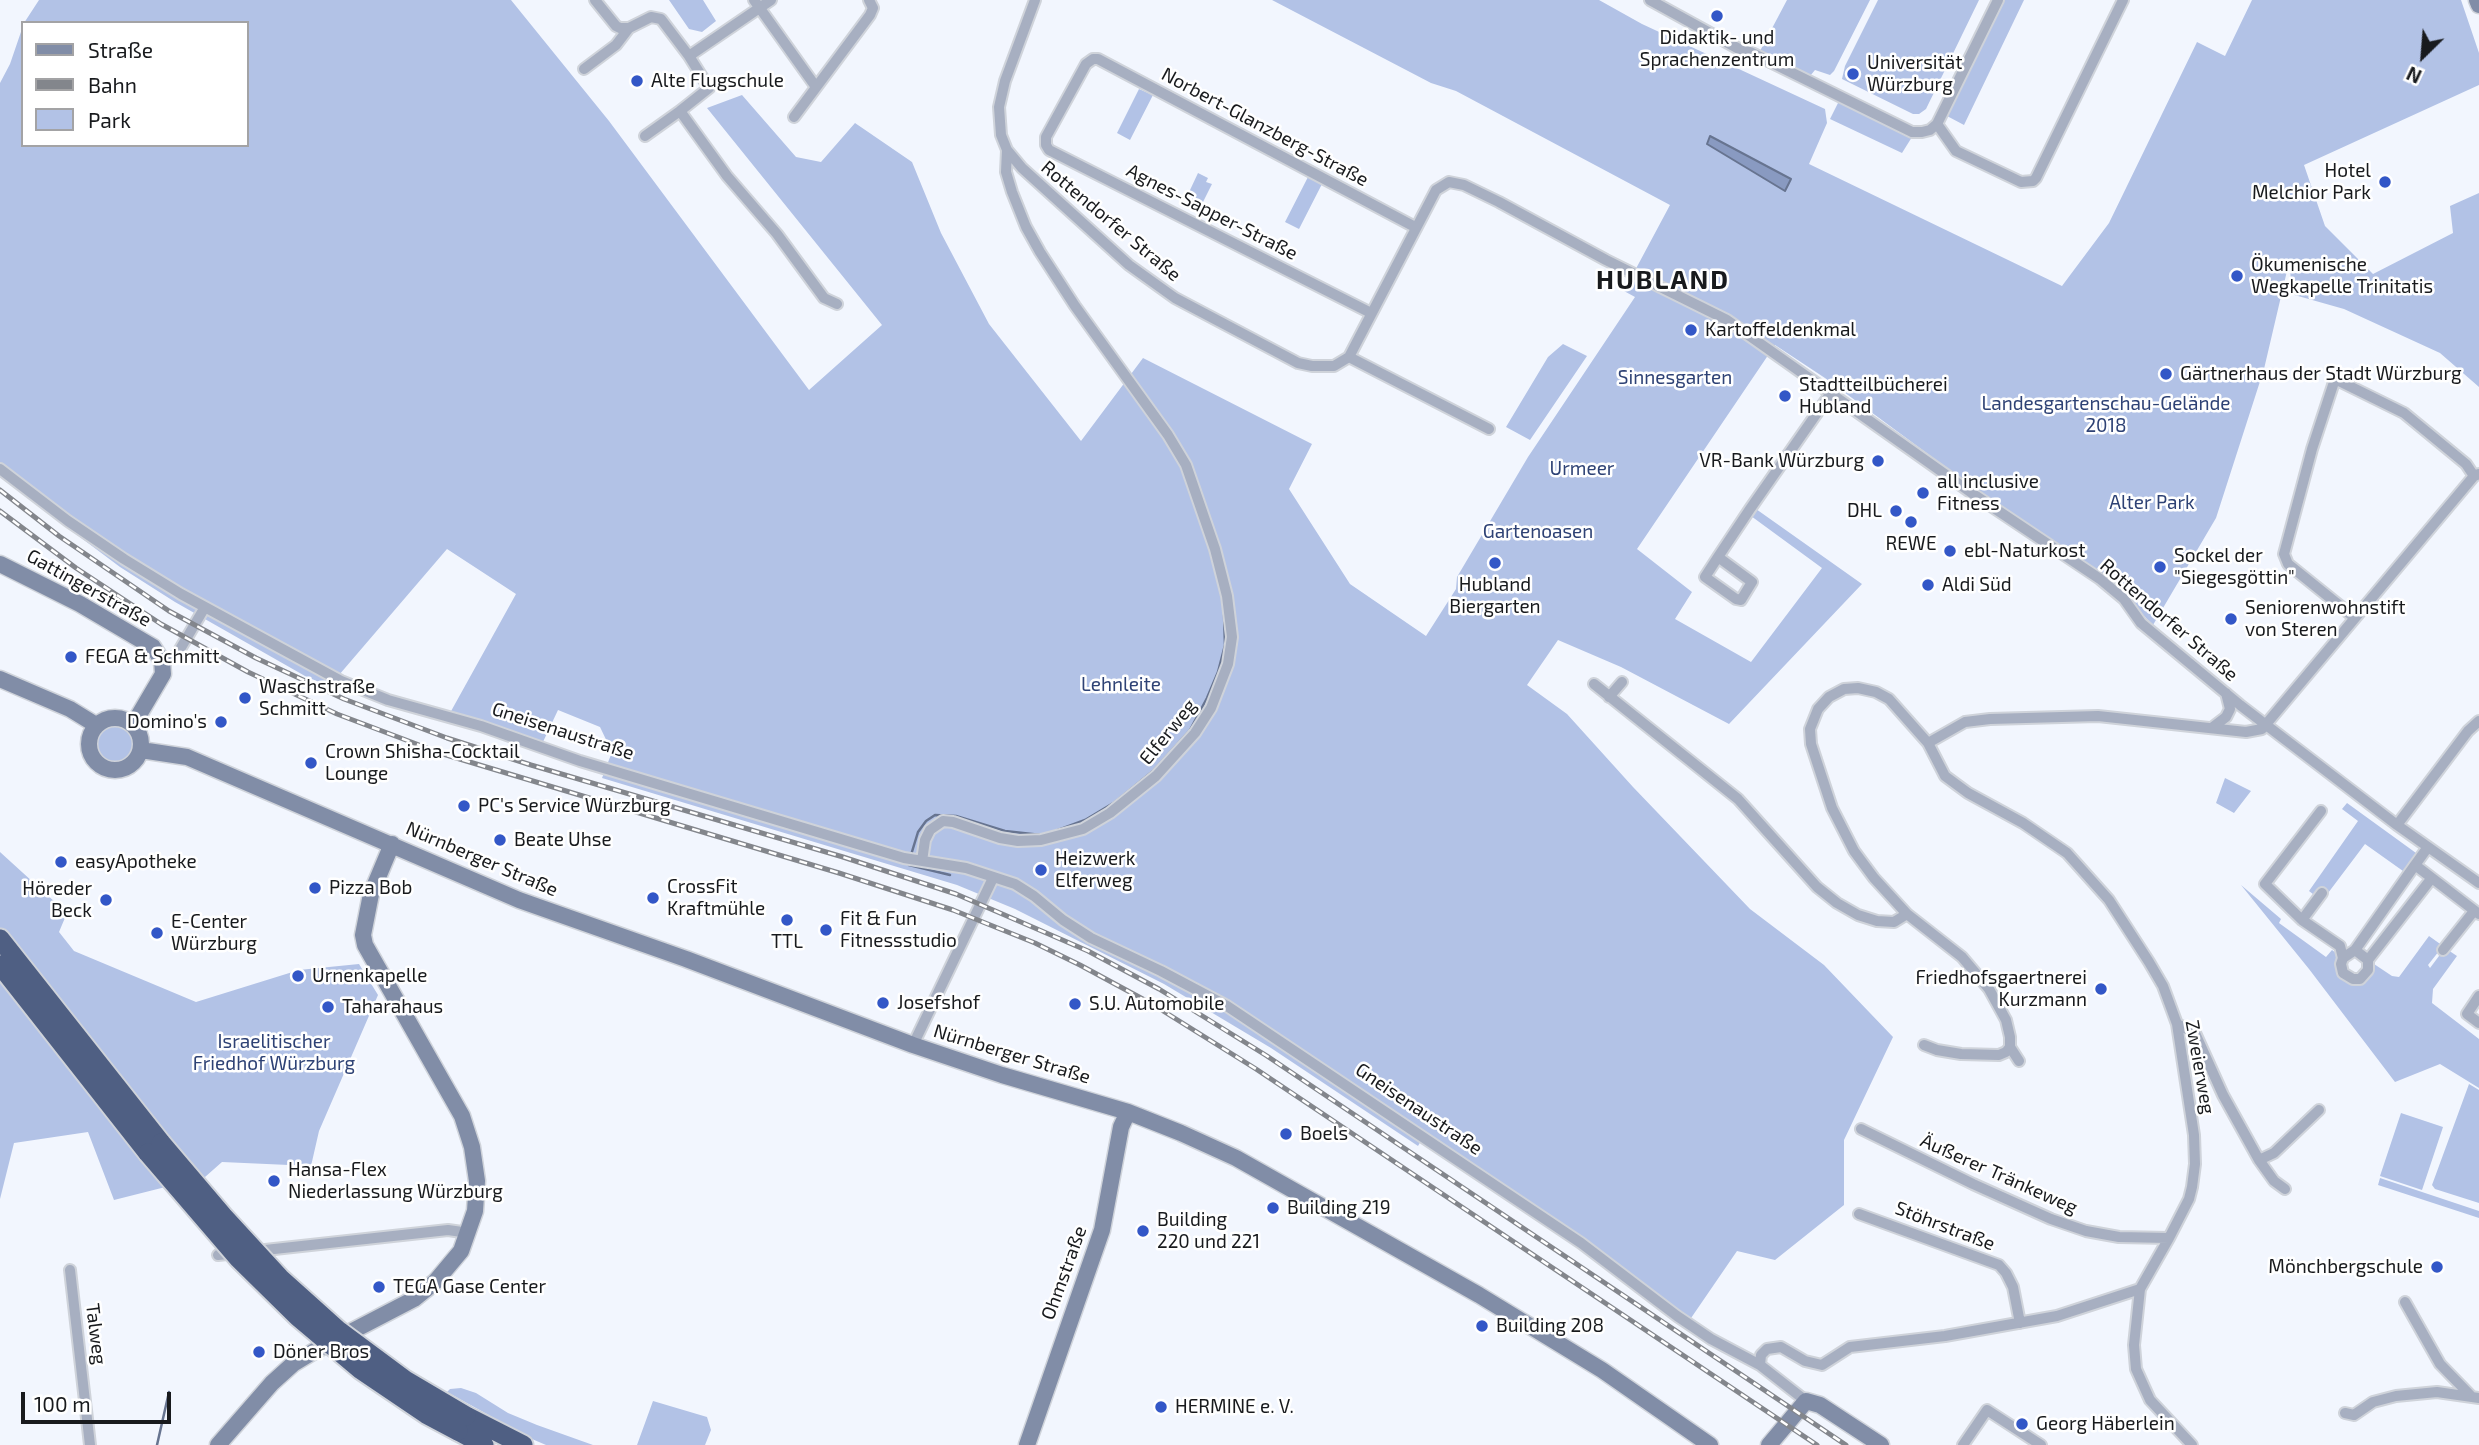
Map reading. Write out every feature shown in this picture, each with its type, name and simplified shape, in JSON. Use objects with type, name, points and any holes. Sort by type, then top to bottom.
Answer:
[{"type":"highway","points":[[0,939],[239,1259],[298,1317],[361,1370],[426,1414],[523,1445]]},
{"type":"highway","points":[[0,965],[155,1148]]},
{"type":"highway","points":[[462,1424],[484,1445]]},
{"type":"street","points":[[596,0],[616,26],[629,28]]},
{"type":"street","points":[[689,56],[756,4],[771,0]]},
{"type":"street","points":[[794,117],[870,15],[873,8],[869,0]]},
{"type":"street","points":[[1007,150],[1001,135],[999,107],[1005,81],[1035,0]]},
{"type":"street","points":[[1650,0],[1739,49],[1912,132],[1930,130],[1937,124],[1998,0]]},
{"type":"street","points":[[1937,124],[1956,151],[2021,183],[2033,181],[2123,0]]},
{"type":"street","points":[[2477,0],[2479,5]]},
{"type":"street","points":[[756,4],[816,87]]},
{"type":"street","points":[[584,69],[616,45],[629,28],[656,17],[661,19],[709,88],[645,136]]},
{"type":"street","name":"Agnes-Sapper-Straße","points":[[1098,58],[1086,64],[1046,136],[1049,150],[1371,313]]},
{"type":"street","name":"Norbert-Glanzberg-Straße","points":[[1098,58],[1415,227]]},
{"type":"street","points":[[680,111],[727,176],[777,234],[824,298],[837,304]]},
{"type":"street","name":"Rottendorfer Straße","points":[[1007,150],[1022,168],[1129,265],[1175,298],[1298,363],[1335,366],[1349,357]]},
{"type":"street","name":"Elferweg","points":[[922,861],[925,840],[930,830],[943,821],[1000,838],[1018,841],[1041,840],[1083,828],[1110,813],[1156,776],[1195,733],[1211,708],[1228,664],[1233,637],[1227,596],[1215,549],[1186,465],[1168,435],[1075,306],[1040,252],[1026,227],[1012,192],[1006,172],[1007,150]]},
{"type":"street","name":"Rottendorfer Straße","points":[[1415,227],[1436,190],[1449,182],[1457,182],[1727,320],[1976,496],[2100,579],[2124,599],[2141,623],[2226,693],[2397,825],[2479,883]]},
{"type":"street","points":[[1415,227],[1349,357],[1489,429]]},
{"type":"street","points":[[1928,743],[1965,722],[1990,719],[2098,716],[2246,732],[2262,729],[2477,475],[2404,413],[2335,379],[2312,449],[2284,554],[2288,564],[2355,618]]},
{"type":"street","points":[[1718,557],[1831,393]]},
{"type":"street","name":"Gneisenaustraße","points":[[0,469],[68,521],[124,559],[205,607],[341,681],[387,699],[481,726],[580,761],[904,858],[922,861]]},
{"type":"street","name":"Gattingerstraße","points":[[0,564],[79,604],[153,647],[162,661]]},
{"type":"street","points":[[133,724],[163,674],[162,661],[176,656],[205,607]]},
{"type":"street","points":[[0,679],[70,709],[96,725]]},
{"type":"street","points":[[1609,697],[1622,682]]},
{"type":"street","points":[[1594,684],[1738,799],[1817,887],[1837,903],[1858,915],[1877,921],[1894,922],[1907,914]]},
{"type":"street","name":"Zweierweg","points":[[2019,1061],[2010,1047],[2006,1020],[1989,989],[1962,957],[1907,914],[1854,851],[1832,808],[1811,744],[1810,729],[1818,709],[1829,697],[1844,689],[1858,688],[1876,692],[1889,699],[1928,743],[1945,776],[1968,793],[2067,853],[2095,882],[2163,986],[2176,1024],[2194,1135],[2195,1164],[2189,1199],[2140,1289]]},
{"type":"street","points":[[2213,727],[2227,717],[2230,709],[2226,693]]},
{"type":"street","points":[[110,718],[133,724],[141,739],[141,750],[136,761],[123,770],[106,770],[89,750],[89,741],[96,725],[110,718]]},
{"type":"street","points":[[2397,825],[2468,731],[2479,721]]},
{"type":"street","name":"Nürnberger Straße","points":[[141,750],[187,757],[519,900],[705,966],[913,1045],[1002,1075],[1128,1112],[1181,1133],[1236,1158],[1375,1235],[1602,1370],[1710,1445]]},
{"type":"street","points":[[2321,811],[2264,884],[2302,919],[2340,946],[2343,973],[2353,979],[2360,979],[2368,970],[2368,960],[2431,880]]},
{"type":"street","points":[[219,1445],[272,1383],[293,1364],[414,1299],[435,1282],[461,1251],[469,1233],[475,1211],[477,1181],[472,1147],[462,1116],[365,945],[363,935],[371,894],[392,844]]},
{"type":"street","points":[[2343,958],[2355,950],[2428,847]]},
{"type":"street","points":[[913,1045],[993,878],[966,868],[922,861]]},
{"type":"street","points":[[2415,866],[2476,912],[2444,950]]},
{"type":"street","name":"Gneisenaustraße","points":[[993,878],[1015,884],[1091,937],[1227,1006],[1581,1243],[1711,1339],[1760,1365],[1806,1401],[1820,1405],[1881,1445]]},
{"type":"street","points":[[2302,919],[2322,893]]},
{"type":"street","points":[[2355,950],[2368,960]]},
{"type":"street","points":[[2479,996],[2467,1014],[2479,1023]]},
{"type":"street","points":[[2176,1024],[2189,1028],[2202,1044],[2223,1094],[2259,1160],[2274,1181],[2285,1189]]},
{"type":"street","points":[[1924,1045],[1961,1054],[1999,1055],[2010,1047]]},
{"type":"street","points":[[2259,1160],[2274,1153],[2319,1110]]},
{"type":"street","name":"Ohmstraße","points":[[1027,1445],[1102,1230],[1121,1127],[1128,1112]]},
{"type":"street","name":"Äußerer Tränkeweg","points":[[1861,1129],[2051,1219],[2086,1231],[2119,1237],[2169,1238]]},
{"type":"street","name":"Stöhrstraße","points":[[1859,1214],[1999,1265],[2013,1287],[2020,1323]]},
{"type":"street","points":[[218,1255],[448,1230],[469,1233]]},
{"type":"street","name":"Talweg","points":[[70,1270],[90,1445]]},
{"type":"street","points":[[1760,1365],[1761,1355],[1767,1349],[1781,1348],[1805,1361],[1822,1365],[1850,1347],[1945,1336],[2057,1316],[2140,1289],[2134,1345],[2136,1368],[2150,1400],[2192,1445]]},
{"type":"street","points":[[2405,1303],[2440,1364],[2475,1397]]},
{"type":"street","points":[[2345,1413],[2354,1415],[2374,1402],[2396,1396],[2437,1392],[2475,1397]]},
{"type":"street","points":[[1769,1445],[1806,1401]]},
{"type":"street","points":[[1963,1445],[1987,1410],[2041,1445]]},
{"type":"green space","name":"Lehnleite","points":[[39,0],[511,0],[609,121],[809,390],[882,325],[707,108],[742,95],[796,157],[821,162],[855,123],[912,162],[941,233],[989,324],[1081,441],[1143,358],[1312,444],[1289,489],[1350,584],[1426,636],[1456,589],[1457,577],[1528,457],[1635,297],[1624,291],[1670,205],[1456,91],[1431,83],[1272,0],[1599,0],[1642,24],[1825,109],[1827,123],[1809,164],[2062,286],[2109,223],[2197,42],[2225,56],[2252,0],[2461,0],[2479,53],[2479,85],[2304,165],[2325,226],[2373,274],[2453,233],[2450,206],[2479,193],[2479,387],[2440,353],[2344,309],[2291,294],[2290,258],[2264,369],[2216,518],[2153,625],[2117,589],[1825,378],[1775,345],[1637,549],[1692,592],[1675,619],[1751,662],[1822,568],[1751,516],[1756,509],[1862,584],[1729,724],[1621,667],[1558,640],[1527,685],[1567,714],[1750,909],[1824,965],[1893,1037],[1844,1140],[1844,1205],[1775,1260],[1737,1251],[1689,1321],[1539,1209],[1425,1134],[1418,1146],[1271,1048],[1164,984],[1015,909],[957,885],[602,778],[612,752],[600,727],[558,710],[542,744],[450,713],[516,594],[447,549],[339,675],[333,688],[305,676],[175,602],[120,567],[0,477],[0,83],[21,32],[21,147],[248,147],[248,21],[25,21]]},
{"type":"green space","points":[[669,0],[703,0],[716,21],[702,32],[689,29]]},
{"type":"green space","points":[[1787,0],[1870,0],[1830,75],[1815,70],[1810,76],[1760,51]]},
{"type":"green space","points":[[1878,0],[1979,0],[1926,109],[1919,114],[1913,114],[1842,79],[1845,66]]},
{"type":"green space","points":[[2003,0],[2024,0],[1964,125],[1947,116]]},
{"type":"green space","points":[[1139,89],[1153,95],[1130,140],[1117,133]]},
{"type":"green space","points":[[1839,101],[1912,137],[1902,153],[1830,119]]},
{"type":"green space","points":[[1198,173],[1208,178],[1206,182],[1212,184],[1198,212],[1183,205]]},
{"type":"green space","points":[[1308,177],[1322,184],[1299,229],[1285,222]]},
{"type":"green space","points":[[1563,344],[1587,356],[1530,440],[1506,427],[1548,357]]},
{"type":"green space","points":[[115,726],[128,732],[134,745],[128,758],[115,764],[102,758],[96,745],[102,732]]},
{"type":"green space","points":[[2225,778],[2251,791],[2234,813],[2216,803]]},
{"type":"green space","points":[[2347,803],[2416,853],[2403,871],[2365,844],[2322,901],[2309,891],[2358,821],[2342,809]]},
{"type":"green space","name":"Israelitischer Friedhof Würzburg","points":[[0,852],[67,913],[59,932],[74,951],[196,1002],[299,970],[359,964],[378,995],[319,1131],[311,1166],[222,1162],[205,1177],[114,1200],[88,1132],[14,1143],[0,1199]]},
{"type":"green space","points":[[2241,885],[2281,919],[2279,923],[2326,957],[2332,950],[2342,958],[2340,964],[2360,979],[2368,960],[2392,976],[2399,977],[2429,936],[2443,946],[2428,965],[2430,968],[2445,948],[2457,956],[2433,989],[2432,1003],[2479,1039],[2479,1088],[2440,1064],[2395,1082]]},
{"type":"green space","points":[[2469,1084],[2479,1090],[2479,1203],[2435,1189],[2432,1185]]},
{"type":"green space","points":[[2401,1113],[2443,1127],[2422,1190],[2380,1176]]},
{"type":"green space","points":[[2380,1178],[2479,1211],[2479,1218],[2378,1185]]},
{"type":"green space","points":[[461,1388],[476,1393],[508,1413],[593,1445],[546,1445],[532,1439],[447,1392]]},
{"type":"green space","points":[[653,1401],[707,1417],[711,1430],[705,1445],[637,1445]]},
{"type":"shaded area","points":[[1710,136],[1791,179],[1785,191],[1707,144]]},
{"type":"waterway","points":[[1058,830],[1085,820],[1115,802],[1153,771],[1190,730],[1218,672],[1225,645],[1224,615]]},
{"type":"waterway","points":[[911,855],[918,832],[926,821],[935,815],[956,816],[1005,831],[1041,835]]},
{"type":"waterway","points":[[910,862],[909,865],[950,875]]},
{"type":"waterway","points":[[157,1445],[169,1392]]},
{"type":"railway","points":[[0,490],[59,536],[169,611],[256,658],[344,699],[447,738],[531,765],[843,857],[956,894],[1088,951],[1159,989],[1267,1056],[1846,1445]]},
{"type":"railway","points":[[0,511],[76,568],[161,624],[248,672],[337,714],[443,754],[953,910],[1035,943],[1080,965],[1152,1004],[1256,1069],[1817,1445]]},
{"type":"place","name":"Didaktik- und Sprachenzentrum","points":[[1717,16]]},
{"type":"place","name":"Universität Würzburg","points":[[1853,74]]},
{"type":"place","name":"Alte Flugschule","points":[[637,81]]},
{"type":"place","name":"Hotel Melchior Park","points":[[2385,182]]},
{"type":"place","name":"Ökumenische Wegkapelle Trinitatis","points":[[2237,276]]},
{"type":"place","name":"Kartoffeldenkmal","points":[[1691,330]]},
{"type":"place","name":"Gärtnerhaus der Stadt Würzburg","points":[[2166,374]]},
{"type":"place","name":"Stadtteilbücherei Hubland","points":[[1785,396]]},
{"type":"place","name":"VR-Bank Würzburg","points":[[1878,461]]},
{"type":"place","name":"all inclusive Fitness","points":[[1923,493]]},
{"type":"place","name":"DHL","points":[[1896,511]]},
{"type":"place","name":"REWE","points":[[1911,522]]},
{"type":"place","name":"ebl-Naturkost","points":[[1950,551]]},
{"type":"place","name":"Hubland Biergarten","points":[[1495,563]]},
{"type":"place","name":"Sockel der \"Siegesgöttin\"","points":[[2160,567]]},
{"type":"place","name":"Aldi Süd","points":[[1928,585]]},
{"type":"place","name":"Seniorenwohnstift von Steren","points":[[2231,619]]},
{"type":"place","name":"FEGA & Schmitt","points":[[71,657]]},
{"type":"place","name":"Waschstraße Schmitt","points":[[245,698]]},
{"type":"place","name":"Domino's","points":[[221,722]]},
{"type":"place","name":"Crown Shisha-Cocktail Lounge","points":[[311,763]]},
{"type":"place","name":"PC's Service Würzburg","points":[[464,806]]},
{"type":"place","name":"Beate Uhse","points":[[500,840]]},
{"type":"place","name":"easyApotheke","points":[[61,862]]},
{"type":"place","name":"Heizwerk Elferweg","points":[[1041,870]]},
{"type":"place","name":"Pizza Bob","points":[[315,888]]},
{"type":"place","name":"CrossFit Kraftmühle","points":[[653,898]]},
{"type":"place","name":"Höreder Beck","points":[[106,900]]},
{"type":"place","name":"TTL","points":[[787,920]]},
{"type":"place","name":"Fit & Fun Fitnessstudio","points":[[826,930]]},
{"type":"place","name":"E-Center Würzburg","points":[[157,933]]},
{"type":"place","name":"Urnenkapelle","points":[[298,976]]},
{"type":"place","name":"Friedhofsgaertnerei Kurzmann","points":[[2101,989]]},
{"type":"place","name":"Josefshof","points":[[883,1003]]},
{"type":"place","name":"S.U. Automobile","points":[[1075,1004]]},
{"type":"place","name":"Taharahaus","points":[[328,1007]]},
{"type":"place","name":"Boels","points":[[1286,1134]]},
{"type":"place","name":"Hansa-Flex Niederlassung Würzburg","points":[[274,1181]]},
{"type":"place","name":"Building 219","points":[[1273,1208]]},
{"type":"place","name":"Building 220 und 221","points":[[1143,1231]]},
{"type":"place","name":"Mönchbergschule","points":[[2437,1267]]},
{"type":"place","name":"TEGA Gase Center","points":[[379,1287]]},
{"type":"place","name":"Building 208","points":[[1482,1326]]},
{"type":"place","name":"Döner Bros","points":[[259,1352]]},
{"type":"place","name":"HERMINE e. V.","points":[[1161,1407]]},
{"type":"place","name":"Georg Häberlein","points":[[2022,1424]]},
{"type":"district","name":"HUBLAND","points":[[1663,280]]},
{"type":"park label","name":"Sinnesgarten","points":[[1675,378]]},
{"type":"park label","name":"Landesgartenschau-Gelände 2018","points":[[2106,415]]},
{"type":"park label","name":"Urmeer","points":[[1582,469]]},
{"type":"park label","name":"Alter Park","points":[[2152,503]]},
{"type":"park label","name":"Gartenoasen","points":[[1538,532]]}]
